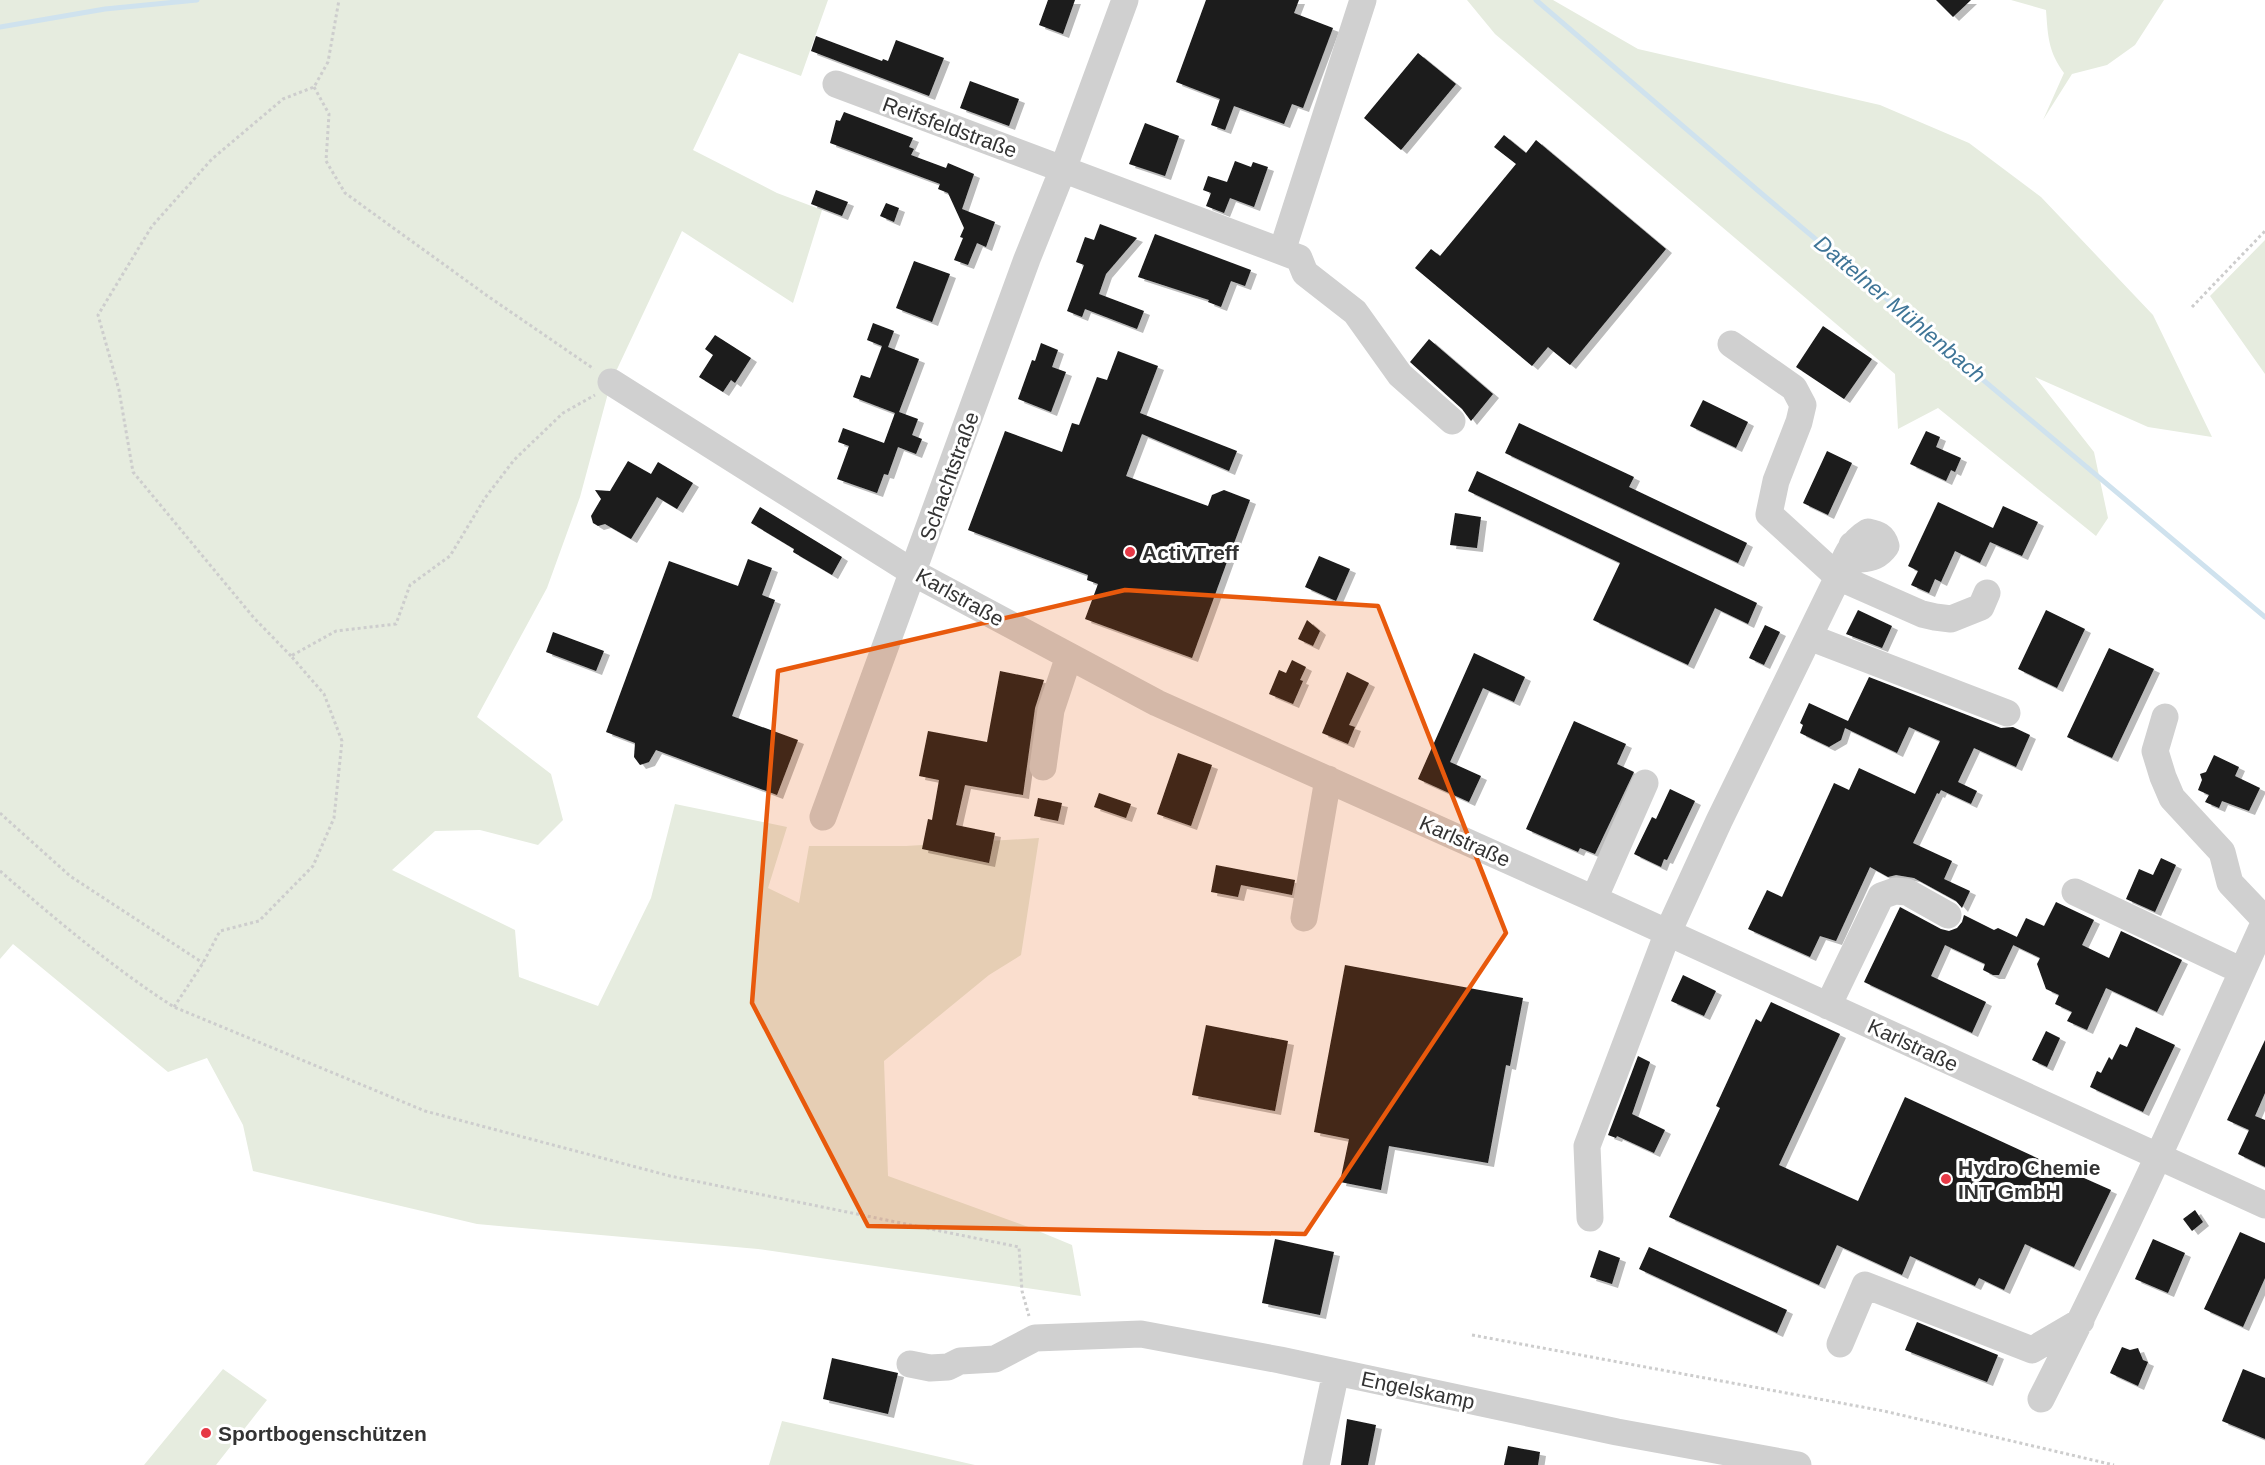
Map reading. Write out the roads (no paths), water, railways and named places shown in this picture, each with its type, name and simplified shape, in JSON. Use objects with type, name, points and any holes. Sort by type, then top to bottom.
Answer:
[{"type":"street","name":"Schachtstraße","points":[[824,817],[1027,259],[1064,169],[1125,0]]},
{"type":"street","points":[[1291,255],[1364,0]]},
{"type":"street","name":"Reifsfeldstraße","points":[[836,84],[1064,169]]},
{"type":"street","points":[[1064,169],[1291,255],[1305,273],[1354,312],[1400,375],[1452,421]]},
{"type":"street","points":[[1731,344],[1794,388],[1803,405],[1799,422],[1776,481],[1769,514],[1838,577],[1922,614],[1951,619],[1981,607],[1987,593]]},
{"type":"street","name":"Karlstraße","points":[[611,382],[914,573],[1157,703],[1668,932],[2265,1205]]},
{"type":"street","points":[[1590,1218],[1587,1146],[1668,932],[1719,820],[1852,545]]},
{"type":"street","points":[[1809,637],[2007,713]]},
{"type":"street","points":[[1043,767],[1051,710],[1069,656]]},
{"type":"street","points":[[2042,1399],[2158,1157],[2265,920],[2230,883],[2222,852],[2172,798],[2155,751],[2165,717]]},
{"type":"street","points":[[1304,918],[1328,779]]},
{"type":"street","points":[[1594,899],[1645,783]]},
{"type":"street","points":[[1828,1006],[1881,896],[1895,891],[1907,892],[1948,915]]},
{"type":"street","points":[[2075,892],[2242,971]]},
{"type":"street","points":[[1840,1344],[1865,1286],[2032,1350],[2081,1321]]},
{"type":"street","name":"Engelskamp","points":[[910,1364],[930,1368],[948,1367],[960,1361],[995,1359],[1035,1338],[1141,1334],[1336,1372],[1617,1432],[1798,1465]]},
{"type":"street","points":[[1316,1465],[1336,1372]]},
{"type":"waterway","points":[[0,27],[105,9],[197,0]]},
{"type":"waterway","name":"Dattelner Mühlenbach","points":[[1536,0],[1762,194],[2265,617]]},
{"type":"place","name":"ActivTreff","points":[[1130,552]]},
{"type":"place","name":"Hydro Chemie INT GmbH","points":[[1946,1179]]},
{"type":"place","name":"Sportbogenschützen","points":[[206,1433]]}]
